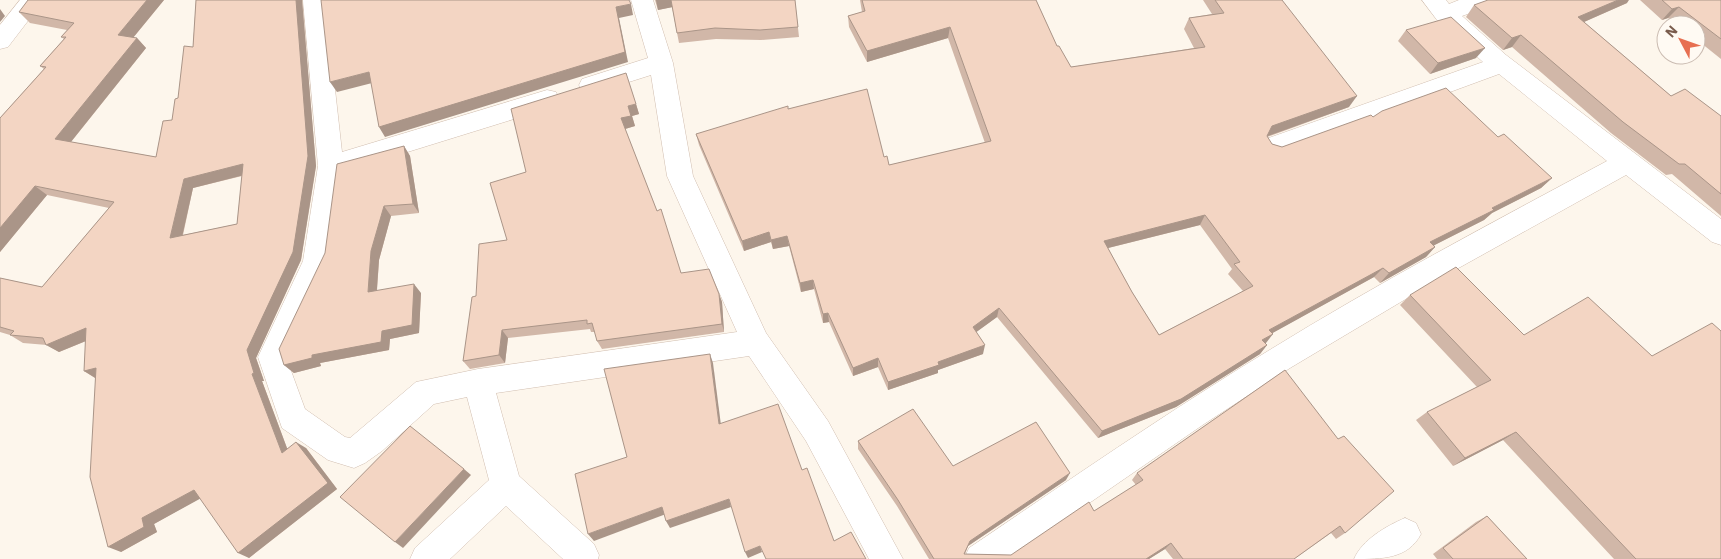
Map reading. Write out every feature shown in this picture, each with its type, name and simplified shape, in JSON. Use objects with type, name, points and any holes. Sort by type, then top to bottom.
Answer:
[{"type":"street","points":[[314,0],[331,166],[317,261],[272,357],[293,418],[339,450],[354,453],[371,441],[426,392],[478,382],[756,342]]},
{"type":"street","points":[[642,0],[661,63],[680,176],[756,342],[817,431],[887,559]]},
{"type":"street","points":[[1439,7],[1482,0]]},
{"type":"street","points":[[0,41],[24,4]]},
{"type":"street","points":[[1439,7],[1502,64],[1626,163],[1721,234]]},
{"type":"street","points":[[331,166],[661,63]]},
{"type":"street","points":[[1275,146],[1502,64]]},
{"type":"street","points":[[980,559],[1142,449],[1322,333],[1458,253],[1626,163]]},
{"type":"street","points":[[478,382],[506,485],[583,554]]},
{"type":"street","points":[[426,559],[506,485]]},
{"type":"street","points":[[1370,559],[1405,534]]},
{"type":"building","points":[[28,0],[147,0],[118,35],[137,38],[55,139],[156,157],[163,121],[172,120],[175,99],[178,98],[184,46],[193,47],[196,0],[296,0],[308,156],[293,252],[247,350],[254,373],[252,374],[282,453],[296,442],[328,483],[238,553],[194,490],[142,518],[144,527],[108,547],[90,477],[96,368],[84,371],[86,328],[46,345],[43,338],[10,335],[14,331],[0,327],[0,278],[42,287],[114,202],[35,186],[0,228],[0,118],[46,67],[40,66],[66,37],[61,37],[74,23],[19,12]],"holes":[[[243,164],[237,224],[170,238],[184,179]]]},
{"type":"building","points":[[321,0],[629,0],[631,4],[616,7],[625,52],[379,127],[369,72],[330,82]]},
{"type":"building","points":[[671,0],[795,0],[798,27],[760,30],[715,28],[677,33]]},
{"type":"building","points":[[862,0],[1036,0],[1057,46],[1059,46],[1071,67],[1205,47],[1189,18],[1224,13],[1215,0],[1282,0],[1357,96],[1272,126],[1267,136],[1272,144],[1282,147],[1371,115],[1373,117],[1382,111],[1446,88],[1498,137],[1504,134],[1552,178],[1430,242],[1435,247],[1389,273],[1383,268],[1269,330],[1273,334],[1262,340],[1267,345],[1181,399],[1102,431],[999,308],[973,327],[985,345],[938,362],[939,365],[888,382],[878,358],[853,368],[828,313],[823,314],[813,280],[800,283],[787,236],[771,240],[769,232],[742,241],[696,134],[788,106],[788,109],[867,89],[884,157],[887,156],[889,165],[991,141],[950,27],[867,51],[848,16],[865,11]],"holes":[[[1205,215],[1240,262],[1234,264],[1253,286],[1159,335],[1132,292],[1104,241]]]},
{"type":"building","points":[[1488,0],[1618,0],[1578,17],[1671,96],[1685,89],[1721,116],[1721,194],[1685,164],[1679,164],[1623,122],[1521,35],[1512,38],[1474,5]]},
{"type":"building","points":[[1662,0],[1721,0],[1721,39],[1706,28],[1706,15],[1690,15],[1679,7],[1672,9]]},
{"type":"building","points":[[1451,17],[1485,48],[1438,63],[1406,30]]},
{"type":"building","points":[[626,73],[636,104],[628,106],[631,116],[621,118],[657,211],[661,209],[681,273],[709,269],[719,294],[722,324],[597,341],[592,323],[587,324],[587,320],[502,330],[499,355],[463,361],[472,297],[476,296],[479,244],[507,240],[490,183],[526,172],[511,109]]},
{"type":"building","points":[[404,146],[413,204],[384,206],[371,251],[368,292],[414,284],[412,325],[382,331],[381,342],[312,355],[312,358],[284,365],[279,349],[325,253],[337,164]]},
{"type":"building","points":[[1456,267],[1524,335],[1588,297],[1652,356],[1712,323],[1721,331],[1721,559],[1636,559],[1516,432],[1465,458],[1427,412],[1491,380],[1410,295]]},
{"type":"building","points":[[710,354],[719,424],[778,404],[802,470],[807,468],[834,541],[851,532],[866,559],[766,559],[760,546],[745,552],[729,499],[666,521],[662,507],[588,534],[575,474],[627,457],[604,369]]},
{"type":"building","points":[[1285,370],[1338,439],[1344,436],[1394,491],[1345,533],[1340,526],[1294,559],[1183,559],[1171,543],[1146,559],[934,559],[898,500],[858,441],[913,409],[953,466],[1036,422],[1070,473],[970,541],[964,554],[1011,555],[1089,502],[1094,511],[1143,480],[1137,473]]},
{"type":"building","points":[[410,426],[464,469],[395,542],[340,497]]},
{"type":"building","points":[[1487,516],[1527,559],[1453,559],[1443,548]]}]
